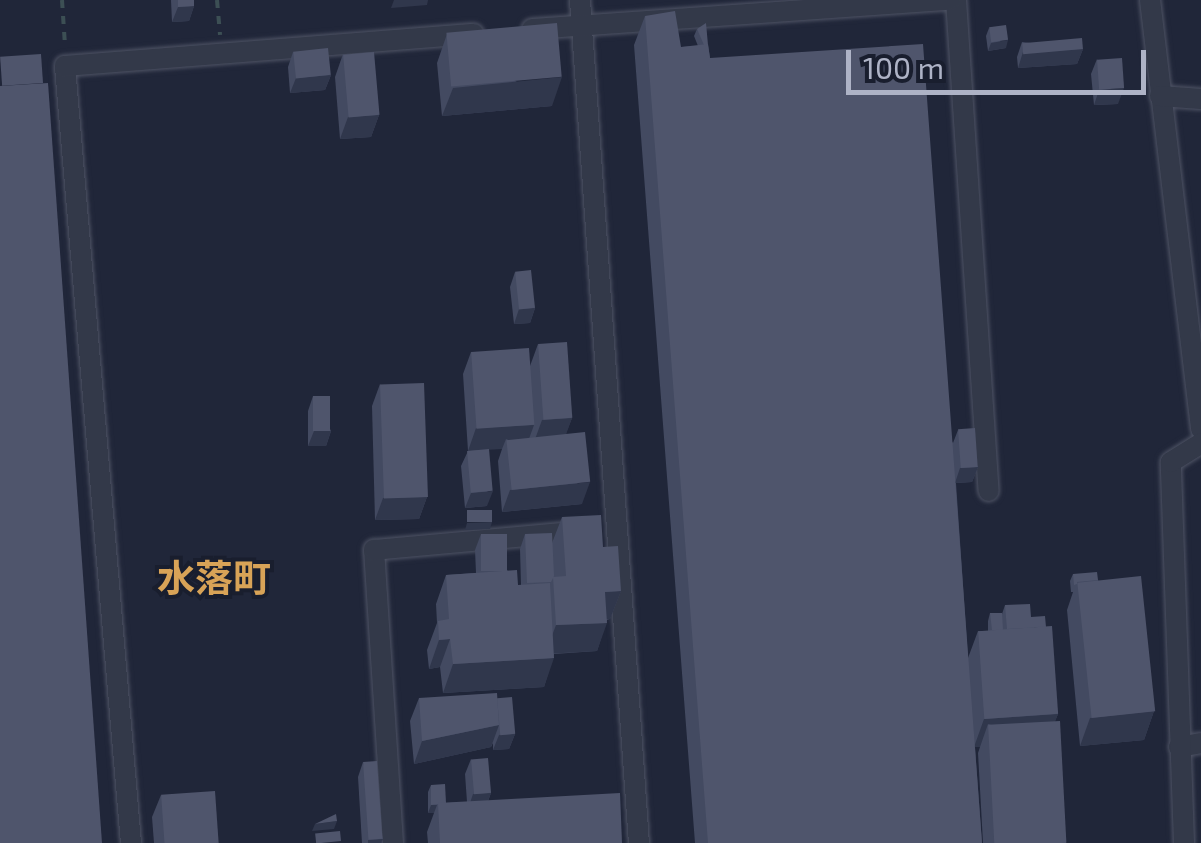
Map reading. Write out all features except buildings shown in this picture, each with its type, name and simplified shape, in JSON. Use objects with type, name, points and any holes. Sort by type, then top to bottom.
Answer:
[{"type":"street","points":[[580,0],[639,843]]},
{"type":"street","points":[[132,843],[64,66],[582,25],[754,6],[953,0],[989,491]]},
{"type":"street","points":[[1150,0],[1184,324],[1201,429]]},
{"type":"street","points":[[1160,96],[1201,98]]},
{"type":"street","points":[[1184,324],[1201,342]]},
{"type":"street","points":[[1184,843],[1171,462],[1201,443]]},
{"type":"street","points":[[393,843],[374,550],[617,528]]},
{"type":"street","points":[[1179,747],[1201,743]]},
{"type":"path","points":[[62,0],[64,66]]},
{"type":"path","points":[[216,0],[222,54]]},
{"type":"district","name":"水落町","points":[[214,578]]}]
